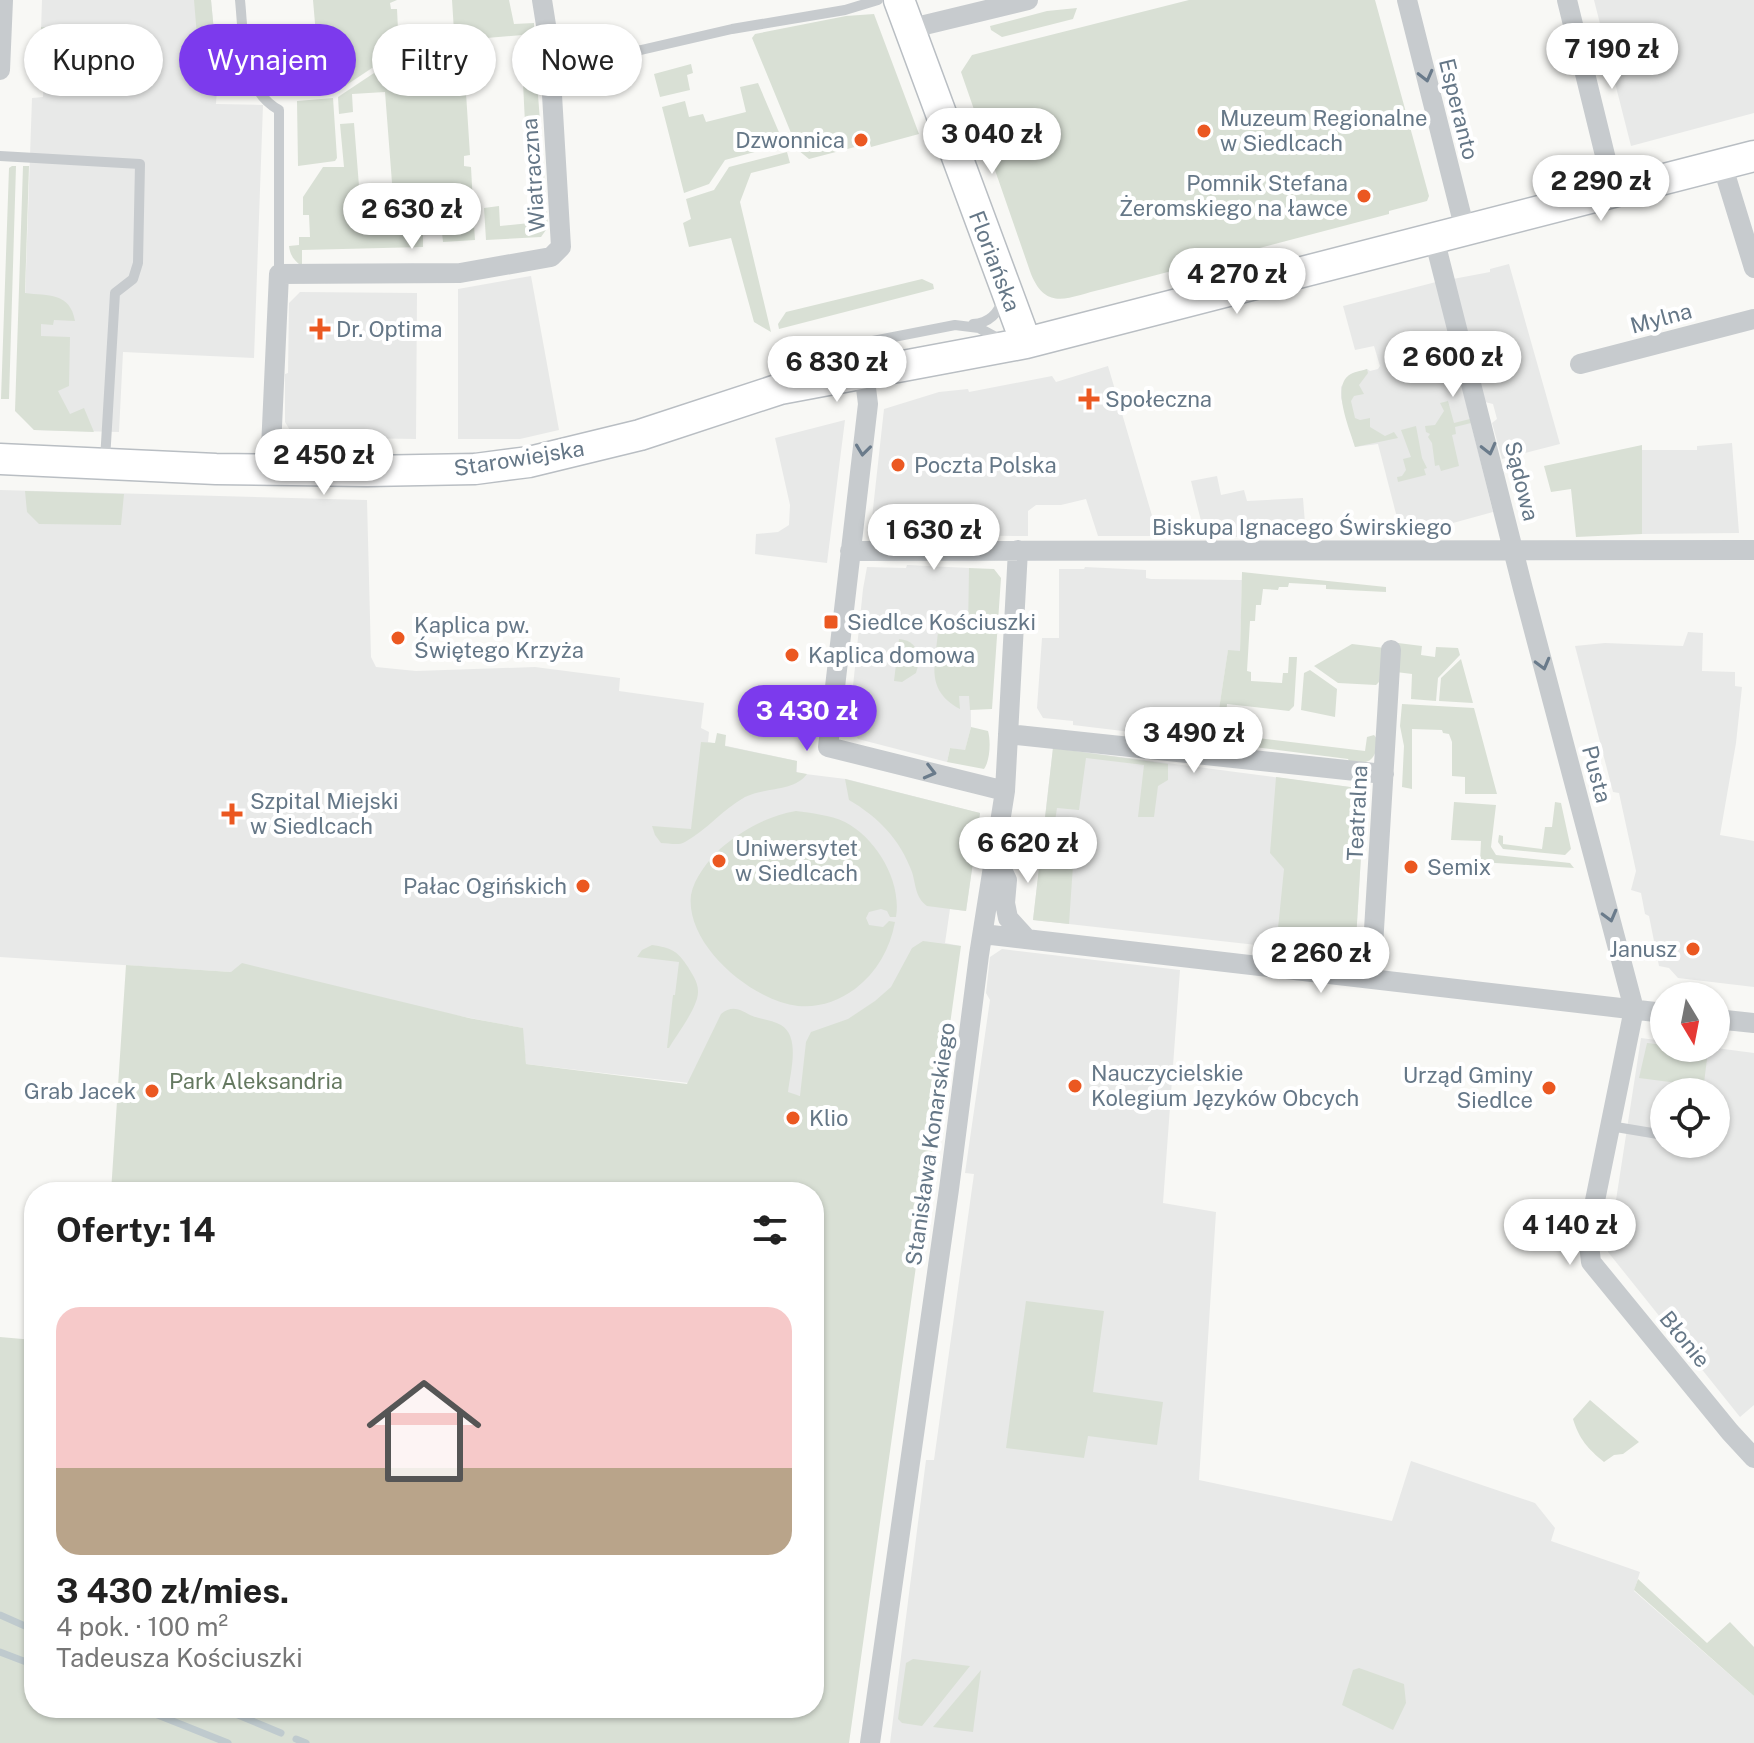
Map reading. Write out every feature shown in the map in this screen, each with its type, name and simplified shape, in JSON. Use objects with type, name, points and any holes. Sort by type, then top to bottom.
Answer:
[{"type":"main road","name":"Floriańska","points":[[899,0],[1004,284],[1017,344]]},
{"type":"main road","name":"Starowiejska","points":[[0,459],[270,470],[418,471],[475,469],[529,462],[640,435],[795,386],[1017,344],[1754,156]]},
{"type":"street","points":[[0,70],[3,0]]},
{"type":"street","name":"Wiatraczna","points":[[542,0],[545,24]]},
{"type":"street","points":[[908,29],[1028,0]]},
{"type":"street","name":"Esperanto","points":[[1407,0],[1465,230]]},
{"type":"street","points":[[1567,0],[1614,192]]},
{"type":"street","name":"Wiatraczna","points":[[279,274],[460,273],[551,257],[561,247],[552,96]]},
{"type":"street","points":[[1722,164],[1754,268]]},
{"type":"street","name":"Sądowa","points":[[1434,238],[1513,551]]},
{"type":"street","points":[[270,470],[279,274]]},
{"type":"street","name":"Mylna","points":[[1580,364],[1754,319]]},
{"type":"street","points":[[864,372],[868,404],[828,747],[1005,791]]},
{"type":"street","name":"Stanisława Konarskiego","points":[[870,1743],[1005,791],[1018,550]]},
{"type":"street","name":"Biskupa Ignacego Świrskiego","points":[[850,551],[1754,550]]},
{"type":"street","name":"Pusta","points":[[1513,551],[1634,1009]]},
{"type":"street","name":"Teatralna","points":[[1371,979],[1391,650]]},
{"type":"street","points":[[1008,734],[1384,774]]},
{"type":"street","points":[[995,855],[1007,880],[1005,903],[1008,918],[1027,939]]},
{"type":"street","points":[[983,934],[1650,1011]]},
{"type":"street","name":"Błonie","points":[[1634,1009],[1588,1235],[1591,1262],[1754,1458]]},
{"type":"street","points":[[1730,1020],[1754,1023]]},
{"type":"lane","points":[[240,0],[248,71],[260,93],[279,110],[279,274]]},
{"type":"lane","points":[[642,50],[732,29],[853,8],[878,0]]},
{"type":"lane","points":[[0,156],[140,164],[138,263],[133,279],[115,293],[104,464]]},
{"type":"lane","points":[[795,386],[827,352],[837,348],[955,325],[979,324],[997,313],[1005,294],[1004,284]]},
{"type":"lane","points":[[968,325],[1017,344]]},
{"type":"lane","points":[[1610,1126],[1650,1133]]},
{"type":"shaded area","points":[[42,0],[211,0],[213,24],[179,24],[179,96],[217,96],[216,104],[263,105],[254,358],[123,352],[119,432],[34,430],[21,416],[32,98],[163,96],[163,24],[41,24]]},
{"type":"shaded area","points":[[1594,0],[1754,0],[1754,113],[1631,146]]},
{"type":"shaded area","points":[[1509,264],[1560,444],[1502,459],[1492,423],[1497,419],[1493,404],[1485,402],[1453,279],[1490,272],[1490,269]]},
{"type":"shaded area","points":[[531,276],[559,430],[520,439],[458,439],[458,289]]},
{"type":"shaded area","points":[[1436,282],[1493,512],[1402,537],[1378,444],[1355,447],[1341,398],[1341,387],[1349,375],[1380,366],[1374,346],[1355,350],[1343,306]]},
{"type":"shaded area","points":[[300,292],[417,293],[416,439],[294,437],[285,422],[285,374],[288,373],[289,303]]},
{"type":"shaded area","points":[[1108,366],[1158,536],[1098,536],[1086,499],[1061,505],[1036,505],[1028,511],[1028,536],[878,535],[871,527],[884,409],[939,392],[968,389],[969,392],[1052,376],[1056,382]]},
{"type":"shaded area","points":[[845,420],[827,563],[755,554],[756,534],[778,532],[789,525],[790,505],[775,438]]},
{"type":"shaded area","points":[[1732,443],[1739,533],[1642,534],[1642,450],[1697,450],[1697,446]]},
{"type":"shaded area","points":[[1217,476],[1221,495],[1244,490],[1247,501],[1303,498],[1306,536],[1230,537],[1227,533],[1225,537],[1205,537],[1191,481]]},
{"type":"shaded area","points":[[0,490],[367,500],[371,657],[376,667],[416,671],[535,667],[620,678],[619,691],[704,703],[701,728],[709,732],[708,742],[797,761],[797,773],[846,779],[980,813],[966,911],[950,909],[945,943],[961,946],[801,1096],[526,1064],[522,1028],[231,972],[0,957]]},
{"type":"shaded area","points":[[907,565],[969,568],[971,727],[965,751],[950,748],[947,762],[858,739],[849,725],[867,567],[906,568]]},
{"type":"shaded area","points":[[1059,569],[1146,570],[1146,578],[1151,579],[1242,580],[1240,652],[1228,651],[1214,742],[1073,725],[1073,721],[1043,718],[1037,708],[1042,638],[1059,638]]},
{"type":"shaded area","points":[[1688,632],[1703,633],[1702,671],[1735,672],[1735,686],[1742,687],[1720,835],[1754,841],[1754,987],[1678,978],[1669,968],[1659,966],[1641,893],[1631,890],[1636,871],[1619,793],[1613,792],[1575,646],[1605,643],[1683,646]]},
{"type":"shaded area","points":[[1053,748],[1365,789],[1355,956],[1033,920]]},
{"type":"shaded area","points":[[1002,949],[1180,970],[1163,1203],[1216,1212],[1199,1480],[1392,1521],[1411,1461],[1535,1503],[1555,1528],[1551,1541],[1640,1572],[1634,1591],[1754,1696],[1754,1743],[890,1743],[926,1460],[934,1460],[974,1174],[965,1173],[990,1000],[986,993],[990,957]]},
{"type":"shaded area","points":[[1641,1038],[1650,1039],[1650,1062],[1730,1062],[1730,1050],[1754,1053],[1754,1405],[1740,1417],[1608,1252]]},
{"type":"green space","points":[[194,0],[211,0],[213,24],[196,24]]},
{"type":"green space","points":[[313,0],[397,0],[390,3],[391,9],[397,9],[398,24],[372,24],[372,68],[356,79],[356,24],[315,24]]},
{"type":"green space","points":[[452,0],[509,0],[514,24],[512,36],[496,37],[496,24],[454,24]]},
{"type":"green space","points":[[1189,0],[1375,0],[1429,196],[1427,201],[1389,211],[1389,214],[1070,298],[1052,298],[1037,286],[1031,274],[961,72],[972,55]]},
{"type":"green space","points":[[1077,8],[1073,19],[1002,37],[990,26],[1047,11]]},
{"type":"green space","points":[[874,14],[919,134],[871,147],[867,133],[853,137],[855,147],[809,159],[798,150],[752,38],[755,34],[846,16]]},
{"type":"green space","points":[[691,64],[693,73],[687,75],[690,90],[660,97],[654,74]]},
{"type":"green space","points":[[372,74],[372,93],[356,94],[356,85]]},
{"type":"green space","points":[[758,83],[784,144],[725,160],[709,184],[684,193],[662,107],[685,101],[689,117],[703,114],[706,122],[746,112],[740,87]]},
{"type":"green space","points":[[352,96],[353,112],[339,114],[338,97]]},
{"type":"green space","points":[[385,96],[466,96],[470,155],[464,156],[464,166],[471,167],[473,204],[439,218],[424,220],[423,217],[405,216],[404,234],[423,235],[423,247],[302,250],[302,266],[291,255],[289,246],[299,245],[299,237],[310,237],[309,215],[303,215],[303,197],[323,167],[344,167],[340,124],[354,123],[359,186],[392,183]]},
{"type":"green space","points":[[524,96],[538,96],[548,227],[541,237],[486,240],[484,208],[499,206],[500,226],[530,223]]},
{"type":"green space","points":[[333,98],[337,158],[335,161],[298,166],[297,101]]},
{"type":"green space","points":[[787,152],[790,163],[751,173],[740,202],[771,332],[754,322],[731,238],[689,247],[683,223],[691,219],[686,199],[714,190],[729,167]]},
{"type":"green space","points":[[16,166],[9,399],[1,399],[9,168]]},
{"type":"green space","points":[[23,166],[29,166],[25,293],[57,297],[72,312],[75,321],[54,320],[53,325],[41,324],[41,336],[70,337],[69,386],[58,391],[70,414],[84,408],[94,432],[34,430],[15,411]]},
{"type":"green space","points":[[473,210],[475,240],[443,242],[441,223]]},
{"type":"green space","points":[[922,279],[933,284],[934,289],[779,329],[778,324],[786,312]]},
{"type":"green space","points":[[1367,369],[1368,373],[1359,385],[1364,394],[1354,396],[1351,401],[1355,418],[1370,418],[1370,427],[1385,436],[1394,432],[1398,438],[1355,447],[1344,410],[1342,390],[1348,376]]},
{"type":"green space","points":[[1448,401],[1454,423],[1470,419],[1471,423],[1455,427],[1456,434],[1452,435],[1459,466],[1441,471],[1439,465],[1435,466],[1432,443],[1428,437],[1430,434],[1425,426],[1435,425],[1444,411],[1440,403]]},
{"type":"green space","points":[[1416,426],[1426,475],[1398,482],[1397,477],[1406,470],[1403,459],[1411,457],[1401,430]]},
{"type":"green space","points":[[1642,445],[1642,534],[1576,537],[1571,489],[1551,492],[1544,466]]},
{"type":"green space","points":[[25,491],[124,494],[121,525],[39,524],[27,512]]},
{"type":"green space","points":[[969,568],[994,569],[1001,578],[992,709],[970,710],[969,696],[959,696],[960,709],[941,694],[935,676],[938,632],[968,632]]},
{"type":"green space","points":[[1242,572],[1386,587],[1386,592],[1326,589],[1326,585],[1289,583],[1288,587],[1279,587],[1278,590],[1263,589],[1261,605],[1256,605],[1255,621],[1250,621],[1247,671],[1251,672],[1251,681],[1282,683],[1283,673],[1288,673],[1289,657],[1297,657],[1294,706],[1289,711],[1227,704],[1225,734],[1365,751],[1367,737],[1374,735],[1378,740],[1376,752],[1367,762],[1350,763],[1348,759],[1214,742],[1228,650],[1240,651]]},
{"type":"green space","points":[[899,639],[913,645],[920,659],[916,673],[902,682],[894,681]]},
{"type":"green space","points":[[1398,643],[1422,646],[1421,655],[1435,657],[1436,647],[1458,648],[1460,655],[1438,678],[1436,701],[1411,699],[1412,674],[1396,672]]},
{"type":"green space","points":[[1352,644],[1385,648],[1382,679],[1376,685],[1338,683],[1314,666]]},
{"type":"green space","points":[[1461,659],[1473,703],[1439,701],[1441,678]]},
{"type":"green space","points":[[1310,670],[1337,689],[1335,717],[1301,710],[1304,673]]},
{"type":"green space","points":[[1402,704],[1474,708],[1497,794],[1465,794],[1465,777],[1452,776],[1452,742],[1449,734],[1442,730],[1412,729],[1412,789],[1402,787]]},
{"type":"green space","points":[[971,727],[988,731],[988,761],[984,769],[947,762],[950,748],[965,750]]},
{"type":"green space","points":[[717,733],[726,735],[725,746],[797,761],[796,772],[807,774],[787,787],[745,797],[685,842],[661,843],[652,826],[691,829],[701,742],[715,743]]},
{"type":"green space","points":[[1053,748],[1168,764],[1168,780],[1158,786],[1154,817],[1138,817],[1144,765],[1086,758],[1079,810],[1057,808],[1054,828],[1044,827]]},
{"type":"green space","points":[[1276,777],[1365,789],[1355,956],[1276,948],[1284,869],[1270,853]]},
{"type":"green space","points":[[845,779],[980,813],[966,911],[927,906],[923,902],[901,849],[879,822],[849,800]]},
{"type":"green space","points":[[1454,802],[1496,805],[1491,847],[1496,855],[1570,863],[1574,868],[1480,862],[1481,841],[1451,840]]},
{"type":"green space","points":[[1555,802],[1561,803],[1571,849],[1565,855],[1503,849],[1498,842],[1499,835],[1503,836],[1503,844],[1542,849],[1545,827],[1552,827]]},
{"type":"green space","points":[[796,811],[845,822],[867,839],[891,875],[897,903],[896,917],[890,917],[887,911],[881,909],[869,912],[866,918],[869,925],[883,927],[889,921],[895,922],[886,951],[870,975],[842,997],[813,1006],[780,1002],[742,982],[710,951],[692,914],[691,895],[695,882],[720,849],[755,825]]},
{"type":"green space","points":[[1042,842],[1052,844],[1051,863],[1073,865],[1069,924],[1033,920]]},
{"type":"green space","name":"Park Aleksandria","points":[[923,941],[961,946],[849,1743],[0,1743],[0,1337],[24,1339],[24,1718],[824,1718],[824,1182],[112,1182],[126,965],[231,972],[242,963],[469,1018],[523,1028],[526,1064],[687,1084],[721,1014],[736,1009],[777,1023],[787,1031],[793,1046],[788,1092],[800,1096],[806,1042],[811,1032],[848,1019],[875,1001],[891,987],[912,948]]},
{"type":"green space","points":[[652,945],[677,953],[698,988],[691,1012],[669,1048],[679,962],[637,957]]},
{"type":"green space","points":[[1647,1043],[1650,1043],[1650,1062],[1707,1062],[1705,1078],[1639,1078]]},
{"type":"green space","points":[[1026,1301],[1104,1311],[1093,1392],[1163,1402],[1157,1445],[1088,1436],[1084,1458],[1006,1448]]},
{"type":"green space","points":[[1590,1400],[1639,1442],[1623,1454],[1614,1455],[1604,1462],[1598,1457],[1581,1438],[1573,1419]]},
{"type":"green space","points":[[1638,1579],[1707,1643],[1730,1622],[1754,1647],[1754,1696],[1634,1590]]},
{"type":"green space","points":[[913,1659],[970,1666],[922,1726],[902,1723],[898,1719],[906,1663]]},
{"type":"green space","points":[[1359,1668],[1404,1684],[1406,1703],[1393,1730],[1342,1705],[1353,1670]]},
{"type":"green space","points":[[981,1670],[973,1732],[933,1727]]},
{"type":"waterway","points":[[0,1615],[24,1626]]},
{"type":"waterway","points":[[0,1652],[24,1661]]},
{"type":"waterway","points":[[165,1718],[228,1743]]},
{"type":"waterway","points":[[245,1718],[281,1733]]},
{"type":"waterway","points":[[296,1739],[306,1743]]},
{"type":"place","name":"Muzeum Regionalne w Siedlcach","points":[[1204,131]]},
{"type":"place","name":"Dzwonnica","points":[[861,140]]},
{"type":"place","name":"Pomnik Stefana Żeromskiego na ławce","points":[[1364,196]]},
{"type":"place","name":"Dr. Optima","points":[[320,329]]},
{"type":"place","name":"Społeczna","points":[[1089,399]]},
{"type":"place","name":"Poczta Polska","points":[[898,465]]},
{"type":"place","name":"Siedlce Kościuszki","points":[[831,622]]},
{"type":"place","name":"Kaplica pw. Świętego Krzyża","points":[[398,638]]},
{"type":"place","name":"Kaplica domowa","points":[[792,655]]},
{"type":"place","name":"Szpital Miejski w Siedlcach","points":[[232,814]]},
{"type":"place","name":"Uniwersytet w Siedlcach","points":[[719,861]]},
{"type":"place","name":"Semix","points":[[1411,867]]},
{"type":"place","name":"Pałac Ogińskich","points":[[583,886]]},
{"type":"place","name":"Janusz","points":[[1693,949]]},
{"type":"place","name":"Nauczycielskie Kolegium Języków Obcych","points":[[1075,1086]]},
{"type":"place","name":"Urząd Gminy Siedlce","points":[[1549,1088]]},
{"type":"place","name":"Grab Jacek","points":[[152,1091]]},
{"type":"place","name":"Klio","points":[[793,1118]]}]
